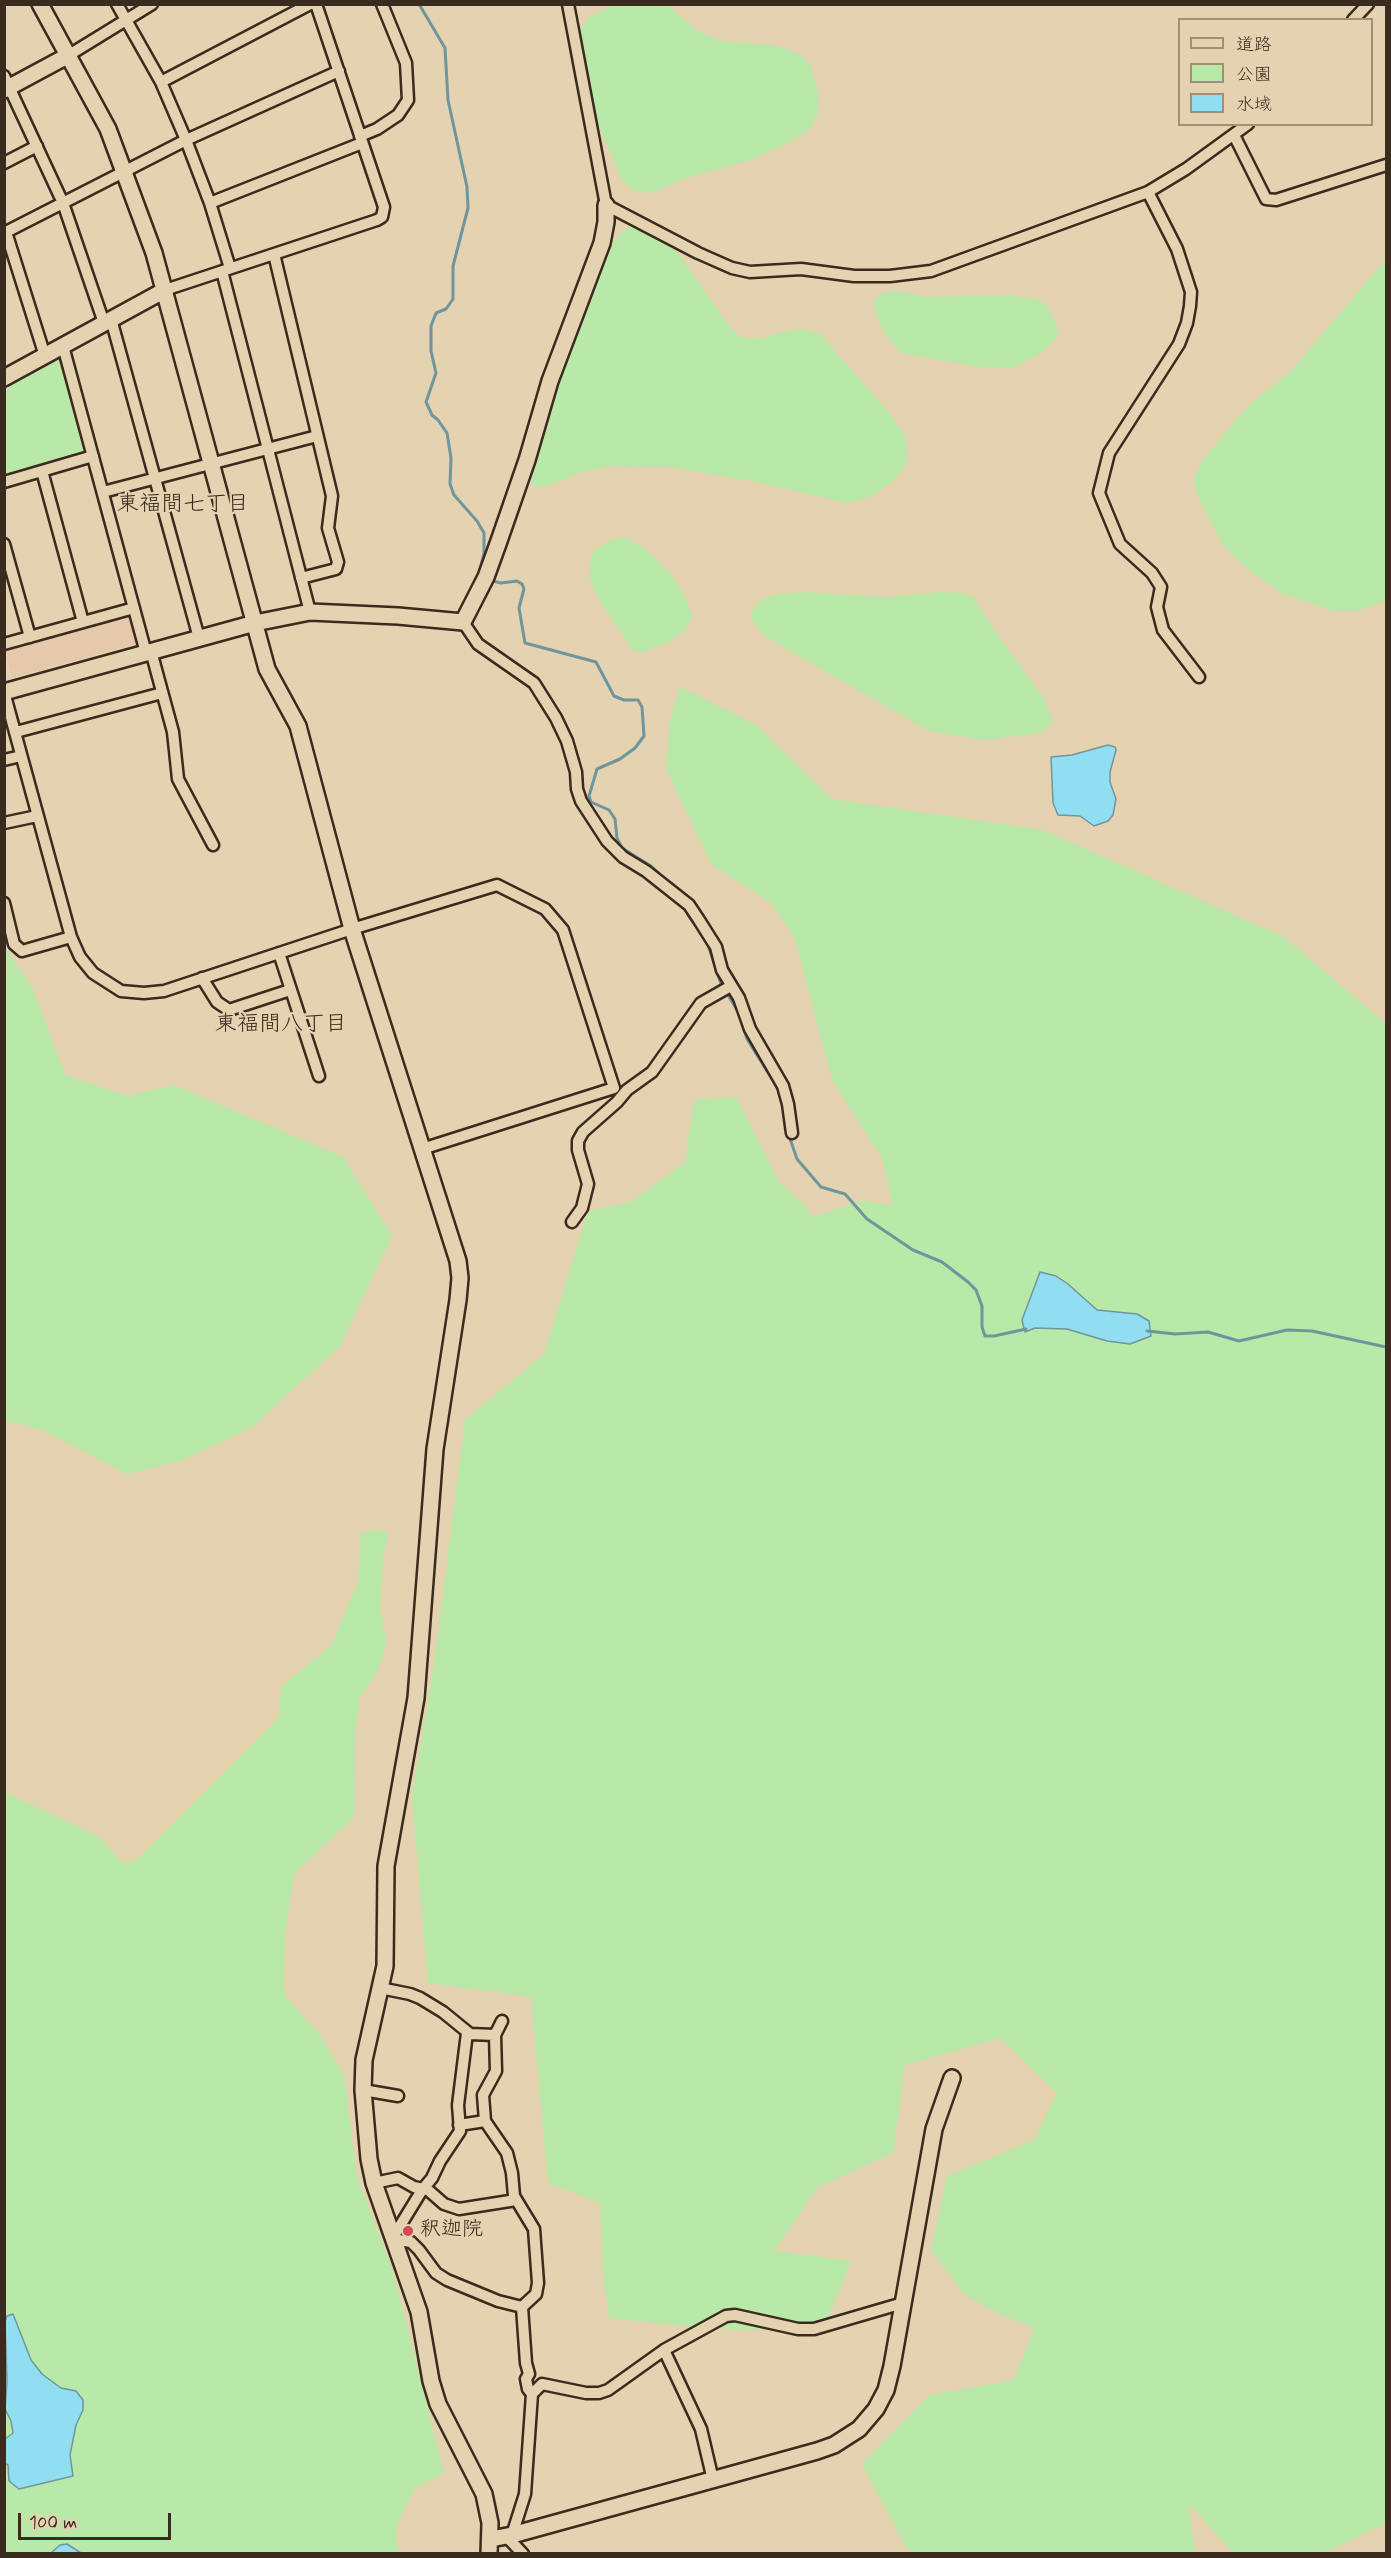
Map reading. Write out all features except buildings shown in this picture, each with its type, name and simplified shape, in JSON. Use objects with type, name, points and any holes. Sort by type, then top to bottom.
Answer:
[{"type":"street","points":[[40,4],[108,129],[125,170],[165,290],[267,669],[293,713],[304,744],[352,929],[458,1261],[460,1278],[435,1449],[416,1698],[386,1866],[385,1966],[364,2060],[363,2116],[374,2182],[419,2312],[436,2397],[484,2494],[490,2546],[509,2536],[817,2451],[834,2445],[859,2429],[876,2409],[886,2390],[934,2129],[952,2078]]},
{"type":"street","points":[[117,4],[161,82],[210,203],[267,449],[310,612]]},
{"type":"street","points":[[152,4],[69,55],[6,84],[63,203],[107,321],[155,478],[199,638]]},
{"type":"street","points":[[161,82],[310,4]]},
{"type":"street","points":[[4,378],[165,290],[382,217],[384,207],[316,4]]},
{"type":"street","points":[[210,203],[361,139],[398,116],[408,100],[406,63],[382,4]]},
{"type":"street","points":[[463,622],[486,577],[499,541],[527,460],[550,381],[602,243],[606,222],[606,205],[568,4]]},
{"type":"street","points":[[1355,18],[1368,4]]},
{"type":"street","points":[[45,356],[5,233],[186,140],[339,71]]},
{"type":"street","points":[[606,205],[732,268],[750,272],[801,269],[854,276],[890,276],[931,271],[1148,192],[1245,126]]},
{"type":"street","points":[[1234,135],[1266,199],[1276,200],[1386,165]]},
{"type":"street","points":[[4,163],[37,146]]},
{"type":"street","points":[[1148,192],[1180,258],[1191,292],[1190,306],[1187,323],[1179,344],[1109,453],[1099,493],[1120,544],[1152,573],[1161,587],[1157,607],[1163,630],[1199,677]]},
{"type":"street","points":[[274,254],[332,496],[328,528],[338,562],[336,569],[301,578]]},
{"type":"street","points":[[63,346],[134,608],[173,732],[178,779],[213,845]]},
{"type":"street","points":[[103,492],[317,436]]},
{"type":"street","points":[[4,482],[93,456]]},
{"type":"street","points":[[42,471],[83,622]]},
{"type":"street","points":[[4,544],[30,637]]},
{"type":"street","points":[[4,644],[134,608]]},
{"type":"street","points":[[463,622],[310,612],[199,638],[4,692],[71,937],[80,957],[93,973],[121,991],[144,993],[164,991],[352,929],[497,885],[545,909],[563,930],[614,1088]]},
{"type":"street","points":[[463,622],[478,644],[534,683],[556,718],[567,741],[581,801],[607,841],[623,857],[646,871],[688,905],[716,947],[722,970],[743,1006],[750,1029],[783,1086],[792,1133]]},
{"type":"street","points":[[16,732],[162,693]]},
{"type":"street","points":[[4,760],[21,756]]},
{"type":"street","points":[[4,823],[37,816]]},
{"type":"street","points":[[4,903],[14,944],[22,951],[71,937]]},
{"type":"street","points":[[279,953],[319,1076]]},
{"type":"street","points":[[202,978],[217,1002],[229,1010],[290,990]]},
{"type":"street","points":[[572,1222],[586,1198],[588,1184],[578,1150],[578,1141],[582,1132],[617,1102],[627,1090],[652,1072],[701,1003],[730,986]]},
{"type":"street","points":[[422,1149],[614,1088],[627,1090]]},
{"type":"street","points":[[380,1988],[420,1998],[443,2012],[467,2032],[495,2035]]},
{"type":"street","points":[[501,2021],[495,2035],[496,2071],[483,2095],[484,2121],[507,2153],[516,2200],[534,2229],[538,2283],[536,2294],[522,2307]]},
{"type":"street","points":[[392,2239],[432,2178],[459,2131],[458,2105],[467,2032]]},
{"type":"street","points":[[363,2090],[398,2096]]},
{"type":"street","points":[[459,2124],[484,2121]]},
{"type":"street","points":[[374,2182],[398,2178],[422,2190],[428,2190],[444,2204],[459,2210],[516,2200]]},
{"type":"street","points":[[392,2239],[411,2242],[436,2273],[447,2280],[498,2301],[522,2307]]},
{"type":"street","points":[[542,2384],[586,2393],[608,2390],[664,2350],[726,2316],[735,2315],[798,2329],[814,2329],[903,2303]]},
{"type":"street","points":[[509,2536],[525,2494],[532,2394],[526,2379],[529,2374],[526,2363],[522,2307]]},
{"type":"street","points":[[664,2350],[701,2429],[713,2480]]},
{"type":"street","points":[[529,2374],[540,2379],[542,2384]]},
{"type":"street","points":[[532,2394],[542,2384]]},
{"type":"street","points":[[509,2536],[523,2553]]},
{"type":"shaded area","points":[[130,615],[138,643],[12,678],[5,648]]},
{"type":"green space","points":[[614,5],[668,5],[696,30],[722,41],[779,46],[802,56],[810,65],[819,96],[817,116],[810,129],[793,140],[751,160],[682,179],[656,191],[647,193],[631,189],[621,179],[577,73],[576,37],[589,17]]},
{"type":"green space","points":[[650,225],[665,235],[731,328],[741,337],[760,339],[780,332],[805,329],[820,334],[890,414],[906,438],[908,457],[903,469],[894,480],[870,497],[847,503],[756,482],[670,467],[610,466],[582,472],[547,486],[536,486],[523,476],[602,253],[624,230],[632,226]]},
{"type":"green space","points":[[1386,259],[1386,601],[1356,611],[1334,611],[1281,593],[1249,570],[1223,545],[1197,495],[1194,479],[1201,462],[1247,407],[1292,370]]},
{"type":"green space","points":[[899,291],[928,297],[1006,295],[1037,299],[1048,306],[1058,329],[1057,337],[1044,351],[1013,368],[977,367],[901,353],[883,332],[873,304],[874,299],[883,293]]},
{"type":"green space","points":[[58,358],[62,359],[86,451],[82,456],[5,477],[5,385]]},
{"type":"green space","points":[[625,537],[643,547],[670,573],[693,615],[686,629],[669,642],[640,653],[635,652],[629,645],[600,601],[591,583],[589,572],[592,554],[596,549],[613,539]]},
{"type":"green space","points":[[803,592],[887,597],[943,592],[964,593],[974,597],[991,625],[1045,700],[1053,722],[1040,733],[985,740],[929,731],[766,637],[752,621],[750,614],[760,601],[773,595]]},
{"type":"green space","points":[[680,687],[756,725],[832,799],[1043,830],[1284,937],[1386,1024],[1386,2523],[1324,2553],[1233,2553],[1189,2503],[1195,2553],[915,2553],[906,2547],[862,2464],[929,2395],[1014,2380],[1034,2328],[995,2312],[964,2294],[931,2250],[947,2176],[1034,2140],[1057,2093],[1000,2038],[905,2065],[893,2153],[818,2187],[774,2251],[851,2261],[823,2331],[712,2329],[609,2318],[603,2273],[600,2203],[548,2183],[531,1997],[428,1983],[412,1797],[434,1665],[465,1420],[544,1354],[588,1211],[631,1202],[685,1162],[694,1100],[736,1097],[780,1183],[803,1204],[813,1217],[864,1200],[893,1206],[882,1158],[832,1080],[795,939],[771,903],[711,864],[666,769],[670,719]]},
{"type":"green space","points":[[4,946],[33,989],[65,1075],[128,1096],[174,1085],[343,1157],[392,1236],[340,1346],[252,1427],[181,1461],[127,1474],[45,1431],[5,1420]]},
{"type":"green space","points":[[376,1530],[388,1532],[382,1568],[380,1608],[387,1642],[378,1671],[360,1697],[355,1734],[354,1817],[294,1874],[285,1936],[284,1995],[321,2036],[344,2076],[357,2177],[393,2271],[444,2473],[414,2489],[396,2528],[398,2553],[81,2554],[67,2544],[60,2545],[51,2553],[5,2553],[5,2463],[73,2476],[70,2455],[76,2425],[83,2410],[70,2389],[61,2388],[42,2374],[31,2360],[13,2314],[7,2316],[5,2321],[5,1792],[100,1837],[122,1863],[135,1861],[278,1718],[282,1686],[332,1645],[358,1581],[361,1533]]},
{"type":"green space","points":[[4,2409],[11,2421],[13,2434],[5,2439]]},
{"type":"water","points":[[1108,745],[1115,747],[1116,750],[1110,772],[1110,782],[1116,799],[1113,815],[1108,821],[1094,826],[1080,816],[1058,815],[1053,803],[1051,757],[1072,755]]},
{"type":"water","points":[[1040,1272],[1056,1276],[1068,1284],[1097,1310],[1137,1314],[1149,1321],[1151,1336],[1130,1344],[1107,1341],[1067,1329],[1035,1328],[1025,1332],[1022,1320]]},
{"type":"water","points":[[13,2314],[31,2360],[42,2374],[61,2388],[76,2391],[83,2400],[83,2410],[76,2425],[70,2455],[73,2476],[19,2489],[9,2481],[8,2465],[4,2463],[5,2439],[13,2433],[11,2421],[5,2409],[7,2382],[5,2321],[7,2316]]},
{"type":"water","points":[[67,2544],[81,2553],[51,2553],[60,2545]]},
{"type":"waterway","points":[[419,4],[445,48],[448,100],[467,187],[468,208],[453,266],[453,299],[446,309],[436,313],[431,326],[431,351],[436,373],[426,402],[432,415],[447,433],[451,458],[450,484],[454,495],[477,521],[484,533],[484,553],[479,574],[481,575]]},
{"type":"waterway","points":[[489,580],[501,583],[517,581],[522,584],[524,589],[519,608],[525,643],[596,662],[614,696],[624,700],[638,700],[642,707],[644,736],[635,748],[620,759],[597,769],[589,796],[591,802],[609,810],[615,819],[617,838],[622,848],[651,866],[671,885]]},
{"type":"waterway","points":[[688,915],[707,942],[722,987]]},
{"type":"waterway","points":[[726,992],[739,1013],[747,1039],[781,1097]]},
{"type":"waterway","points":[[788,1133],[797,1159],[821,1187],[845,1194],[867,1219],[913,1250],[942,1262],[976,1290],[982,1306],[982,1327],[985,1336],[1026,1329]]},
{"type":"waterway","points":[[1147,1331],[1175,1334],[1208,1332],[1239,1341],[1287,1330],[1312,1331],[1386,1347]]},
{"type":"place","name":"釈迦院","points":[[408,2231]]},
{"type":"district","name":"東福間七丁目","points":[[183,505]]},
{"type":"district","name":"東福間八丁目","points":[[281,1025]]}]
